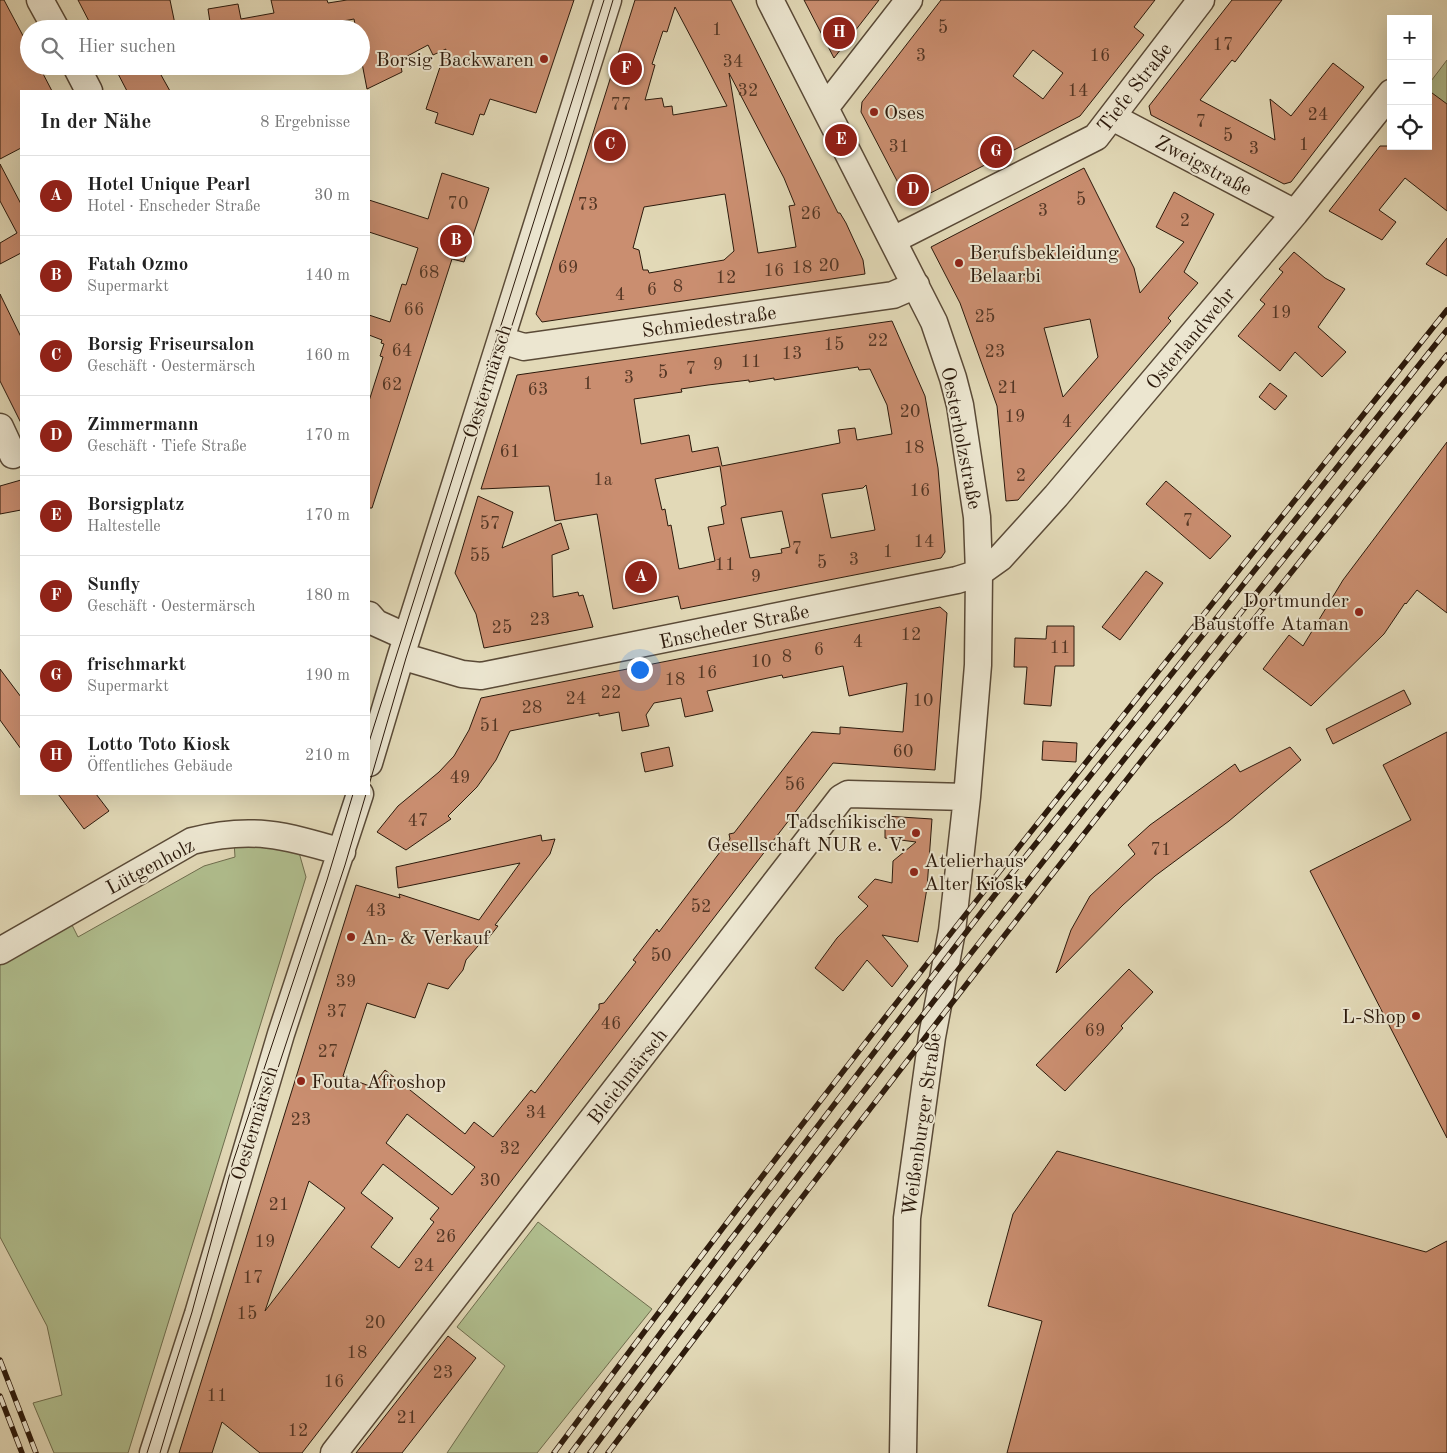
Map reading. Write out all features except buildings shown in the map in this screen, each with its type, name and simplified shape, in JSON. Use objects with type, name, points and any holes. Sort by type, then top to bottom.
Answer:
[{"type":"street","name":"Oestermärsch","points":[[370,760],[608,0]]},
{"type":"street","name":"Oesterholzstraße","points":[[770,0],[934,322],[960,405],[977,517],[979,573],[978,665],[967,797]]},
{"type":"street","points":[[825,108],[909,0]]},
{"type":"street","name":"Tiefe Straße","points":[[893,240],[1096,137],[1201,0]]},
{"type":"street","points":[[42,1],[52,20]]},
{"type":"street","points":[[81,75],[88,90]]},
{"type":"street","name":"Osterlandwehr","points":[[979,573],[1000,558],[1056,496],[1295,213],[1387,98]]},
{"type":"street","name":"Zweigstraße","points":[[1112,117],[1295,213]]},
{"type":"street","name":"Schmiedestraße","points":[[501,340],[524,347],[893,295],[916,285]]},
{"type":"street","points":[[0,427],[11,455]]},
{"type":"street","name":"Enscheder Straße","points":[[370,616],[404,647],[462,674],[481,676],[938,584],[979,573]]},
{"type":"street","name":"Bleichmärsch","points":[[334,1453],[841,798],[848,794],[967,797]]},
{"type":"street","name":"Oestermärsch","points":[[153,1453],[198,1314],[281,1034],[360,795]]},
{"type":"street","name":"Weißenburger Straße","points":[[903,1453],[908,1218],[932,1038],[952,931],[967,797]]},
{"type":"street","name":"Lütgenholz","points":[[0,951],[192,841],[222,833],[258,833],[281,836],[342,852]]},
{"type":"green space","points":[[1447,60],[1447,118],[1432,106],[1432,80]]},
{"type":"green space","points":[[234,842],[298,849],[306,877],[128,1453],[54,1453],[33,1403],[62,1395],[47,1326],[0,1237],[0,959],[69,919],[78,937],[204,866],[235,857]]},
{"type":"green space","points":[[538,1222],[652,1309],[537,1453],[447,1453],[505,1366],[457,1327]]},
{"type":"tram line","points":[[370,739],[604,0]]},
{"type":"tram line","points":[[370,782],[406,658],[566,156],[613,0]]},
{"type":"tram line","points":[[147,1453],[192,1312],[233,1162],[327,880],[353,795]]},
{"type":"tram line","points":[[160,1453],[244,1171],[345,865],[366,795]]},
{"type":"railway","points":[[554,1453],[772,1163],[883,1020],[1107,735],[1447,310]]},
{"type":"railway","points":[[571,1453],[725,1247],[994,896],[1447,330]]},
{"type":"railway","points":[[590,1453],[694,1313],[906,1037],[1121,763],[1447,355]]},
{"type":"railway","points":[[608,1453],[1023,912],[1447,379]]},
{"type":"railway","points":[[0,1360],[36,1453]]},
{"type":"railway","points":[[0,1396],[22,1453]]},
{"type":"place","name":"Lotto Toto Kiosk","points":[[839,33]]},
{"type":"place","name":"Borsig Backwaren","points":[[544,59]]},
{"type":"place","name":"Sunfly","points":[[626,69]]},
{"type":"place","name":"Oses","points":[[874,112]]},
{"type":"place","name":"Borsigplatz","points":[[841,140]]},
{"type":"place","name":"Borsig Friseursalon","points":[[610,145]]},
{"type":"place","name":"frischmarkt","points":[[996,152]]},
{"type":"place","name":"Zimmermann","points":[[913,190]]},
{"type":"place","name":"Fatah Ozmo","points":[[456,241]]},
{"type":"place","name":"Berufsbekleidung Belaarbi","points":[[959,263]]},
{"type":"place","name":"Hotel Unique Pearl","points":[[641,577]]},
{"type":"place","name":"Dortmunder Baustoffe Ataman","points":[[1359,612]]},
{"type":"place","name":"Tadschikische Gesellschaft NUR e. V.","points":[[916,833]]},
{"type":"place","name":"Atelierhaus Alter Kiosk","points":[[914,872]]},
{"type":"place","name":"An- & Verkauf","points":[[351,937]]},
{"type":"place","name":"L-Shop","points":[[1416,1016]]},
{"type":"place","name":"Fouta Afroshop","points":[[301,1081]]}]
